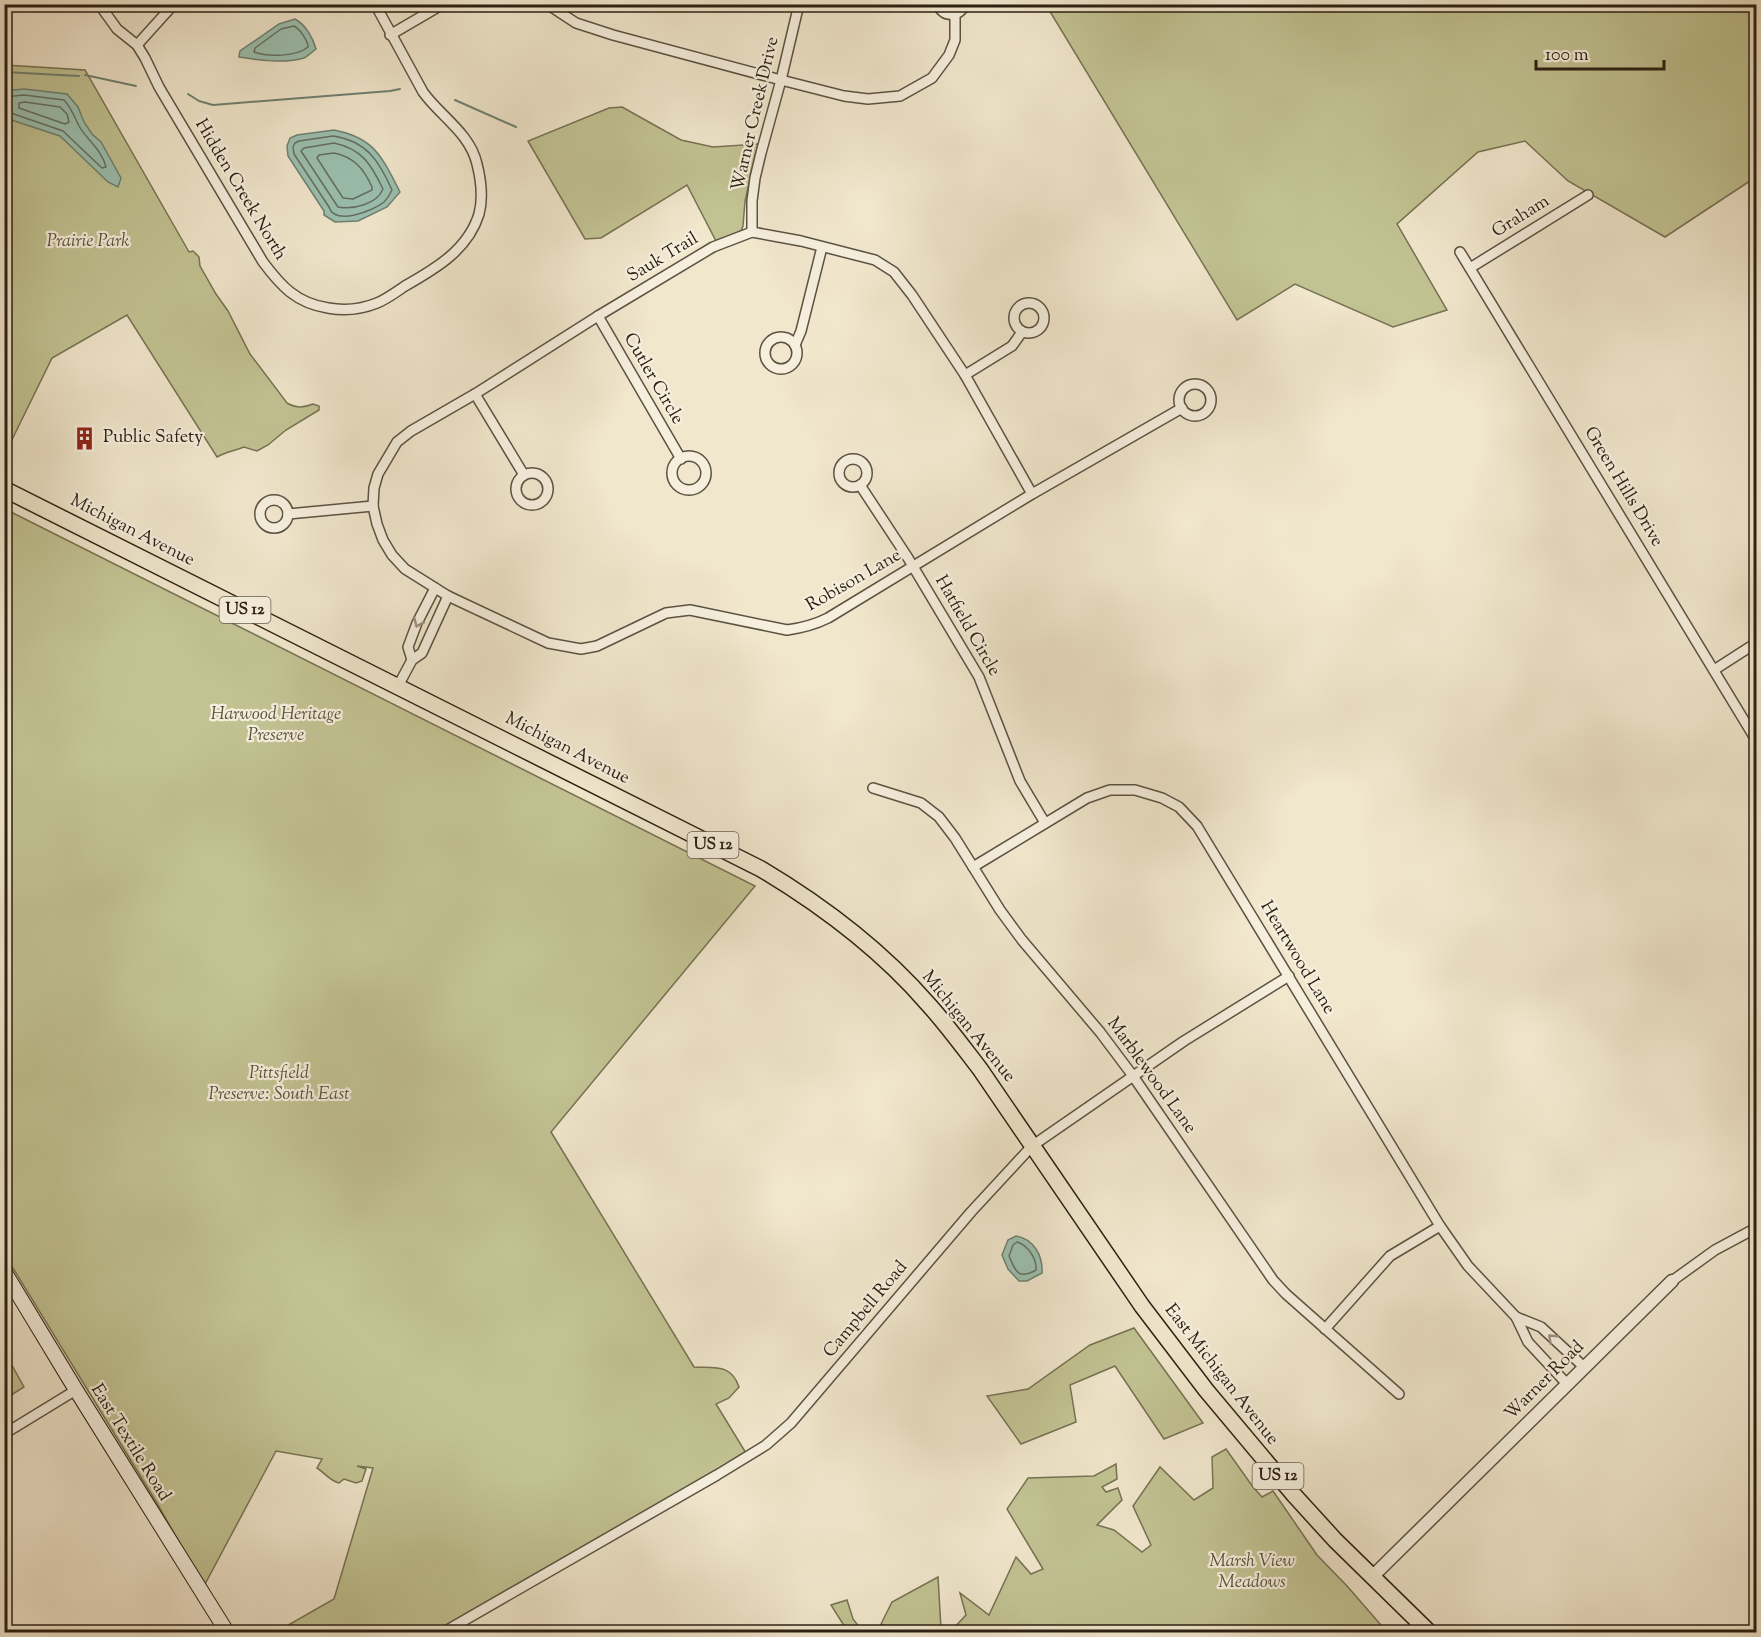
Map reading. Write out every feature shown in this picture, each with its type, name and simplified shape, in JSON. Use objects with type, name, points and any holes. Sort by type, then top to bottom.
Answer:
[{"type":"highway","name":"Michigan Avenue","points":[[4,489],[761,869],[798,891],[857,935],[927,1003],[980,1069],[1032,1146]]},
{"type":"highway","name":"East Michigan Avenue","points":[[1032,1146],[1142,1306],[1206,1390],[1294,1495],[1372,1577],[1430,1632]]},
{"type":"main road","name":"East Textile Road","points":[[4,1271],[227,1632]]},
{"type":"street","name":"Hidden Creek North","points":[[99,4],[117,29],[136,45],[145,58],[159,87],[256,251],[280,285],[304,301],[327,308],[348,310],[377,303],[432,271],[452,256],[468,236],[479,214],[482,193],[477,163],[469,144],[423,92],[375,4]]},
{"type":"street","points":[[136,45],[174,4]]},
{"type":"street","points":[[390,35],[443,4]]},
{"type":"street","points":[[548,4],[576,23],[781,80],[860,99],[885,99],[900,96],[932,78],[949,55],[956,40],[955,15]]},
{"type":"street","name":"Warner Creek Drive","points":[[752,232],[755,178],[799,4]]},
{"type":"street","points":[[937,4],[943,13],[955,15],[966,4]]},
{"type":"street","name":"Graham","points":[[1470,268],[1588,195]]},
{"type":"street","points":[[752,232],[875,260],[894,272],[965,375],[1032,494]]},
{"type":"street","name":"Sauk Trail","points":[[448,596],[405,569],[392,555],[377,524],[373,506],[374,488],[378,474],[397,442],[411,431],[713,247],[752,232]]},
{"type":"street","points":[[795,345],[801,332],[822,247]]},
{"type":"street","name":"Green Hills Drive","points":[[1460,252],[1756,740]]},
{"type":"street","name":"Cutler Circle","points":[[598,316],[681,459]]},
{"type":"street","points":[[965,375],[1012,346],[1022,332]]},
{"type":"street","points":[[475,394],[524,475]]},
{"type":"street","name":"Robison Lane","points":[[448,596],[548,643],[581,649],[597,646],[666,614],[690,610],[787,630],[813,625],[1032,494],[1182,408]]},
{"type":"street","name":"Hatfield Circle","points":[[860,485],[980,677],[1020,781],[1045,823]]},
{"type":"street","points":[[288,514],[373,506]]},
{"type":"street","points":[[412,660],[408,647],[417,623],[435,588]]},
{"type":"street","points":[[399,686],[412,660],[422,653],[448,596]]},
{"type":"street","points":[[1714,669],[1756,643]]},
{"type":"street","name":"Marblewood Lane","points":[[873,788],[921,803],[939,817],[1022,940],[1100,1032],[1133,1076],[1273,1280],[1400,1394]]},
{"type":"street","name":"Heartwood Lane","points":[[973,867],[1088,798],[1110,790],[1135,790],[1162,798],[1179,807],[1197,826],[1440,1226],[1468,1266],[1516,1317],[1528,1342],[1567,1384]]},
{"type":"street","name":"Campbell Road","points":[[444,1632],[752,1455],[775,1438],[806,1406],[971,1212],[1032,1146],[1184,1041],[1289,976]]},
{"type":"street","points":[[1325,1329],[1390,1256],[1440,1226]]},
{"type":"street","name":"Warner Road","points":[[1372,1577],[1672,1281],[1715,1250],[1756,1228]]},
{"type":"street","name":"Heartwood Lane","points":[[1516,1317],[1541,1327],[1584,1367]]},
{"type":"street","points":[[4,1434],[76,1390]]},
{"type":"green space","points":[[1046,5],[1756,5],[1756,177],[1665,237],[1568,181],[1525,141],[1478,152],[1397,224],[1447,310],[1393,327],[1295,284],[1237,320]]},
{"type":"green space","name":"Prairie Park","points":[[5,65],[85,70],[189,252],[193,251],[199,257],[200,266],[228,311],[250,354],[287,403],[300,407],[313,404],[319,406],[319,410],[257,451],[244,447],[217,457],[127,315],[52,358],[5,454]]},
{"type":"green space","points":[[622,107],[681,140],[713,147],[758,144],[745,201],[741,231],[716,241],[687,185],[601,238],[585,239],[528,141],[609,108]]},
{"type":"green space","name":"Pittsfield Preserve: South East","points":[[5,509],[755,886],[551,1132],[694,1367],[722,1369],[732,1374],[736,1380],[739,1387],[729,1398],[716,1404],[746,1453],[436,1632],[276,1632],[334,1599],[373,1468],[357,1466],[366,1469],[362,1481],[356,1483],[344,1479],[339,1483],[317,1468],[322,1459],[276,1451],[204,1586],[158,1505],[5,1255]]},
{"type":"green space","points":[[1134,1328],[1203,1423],[1164,1439],[1115,1366],[1070,1385],[1076,1422],[1021,1444],[987,1396],[1028,1389],[1090,1345]]},
{"type":"green space","points":[[4,1339],[9,1360],[24,1387],[5,1399]]},
{"type":"green space","name":"Marsh View Meadows","points":[[1226,1449],[1262,1497],[1273,1491],[1317,1555],[1387,1632],[950,1632],[966,1615],[960,1593],[989,1615],[1016,1557],[1031,1574],[1043,1569],[1007,1509],[1028,1478],[1094,1476],[1116,1464],[1117,1479],[1102,1487],[1106,1492],[1118,1488],[1122,1500],[1097,1525],[1114,1530],[1142,1552],[1151,1545],[1133,1506],[1160,1467],[1194,1500],[1213,1488],[1212,1457]]},
{"type":"green space","points":[[938,1577],[941,1628],[948,1632],[900,1632],[881,1624],[892,1602]]},
{"type":"green space","points":[[847,1600],[853,1619],[863,1632],[848,1632],[831,1605]]},
{"type":"water","points":[[295,19],[306,28],[315,45],[316,49],[307,56],[297,60],[280,61],[239,57],[240,51],[279,24]]},
{"type":"water","points":[[24,89],[67,94],[78,107],[92,134],[101,142],[121,178],[118,187],[108,182],[60,136],[5,118],[5,91]]},
{"type":"water","points":[[334,130],[359,138],[376,151],[400,192],[387,207],[358,221],[335,222],[324,215],[324,211],[288,156],[287,146],[290,138]]},
{"type":"water","points":[[1016,1236],[1028,1241],[1036,1249],[1041,1260],[1042,1273],[1027,1281],[1019,1281],[1008,1269],[1002,1255],[1008,1240]]},
{"type":"waterway","points":[[4,72],[79,76]]},
{"type":"waterway","points":[[85,75],[136,86]]},
{"type":"waterway","points":[[188,94],[199,101],[213,105],[400,89]]},
{"type":"waterway","points":[[455,100],[516,127]]},
{"type":"place","name":"Public Safety","points":[[85,438]]},
{"type":"park label","name":"Harwood Heritage Preserve","points":[[276,725]]}]
